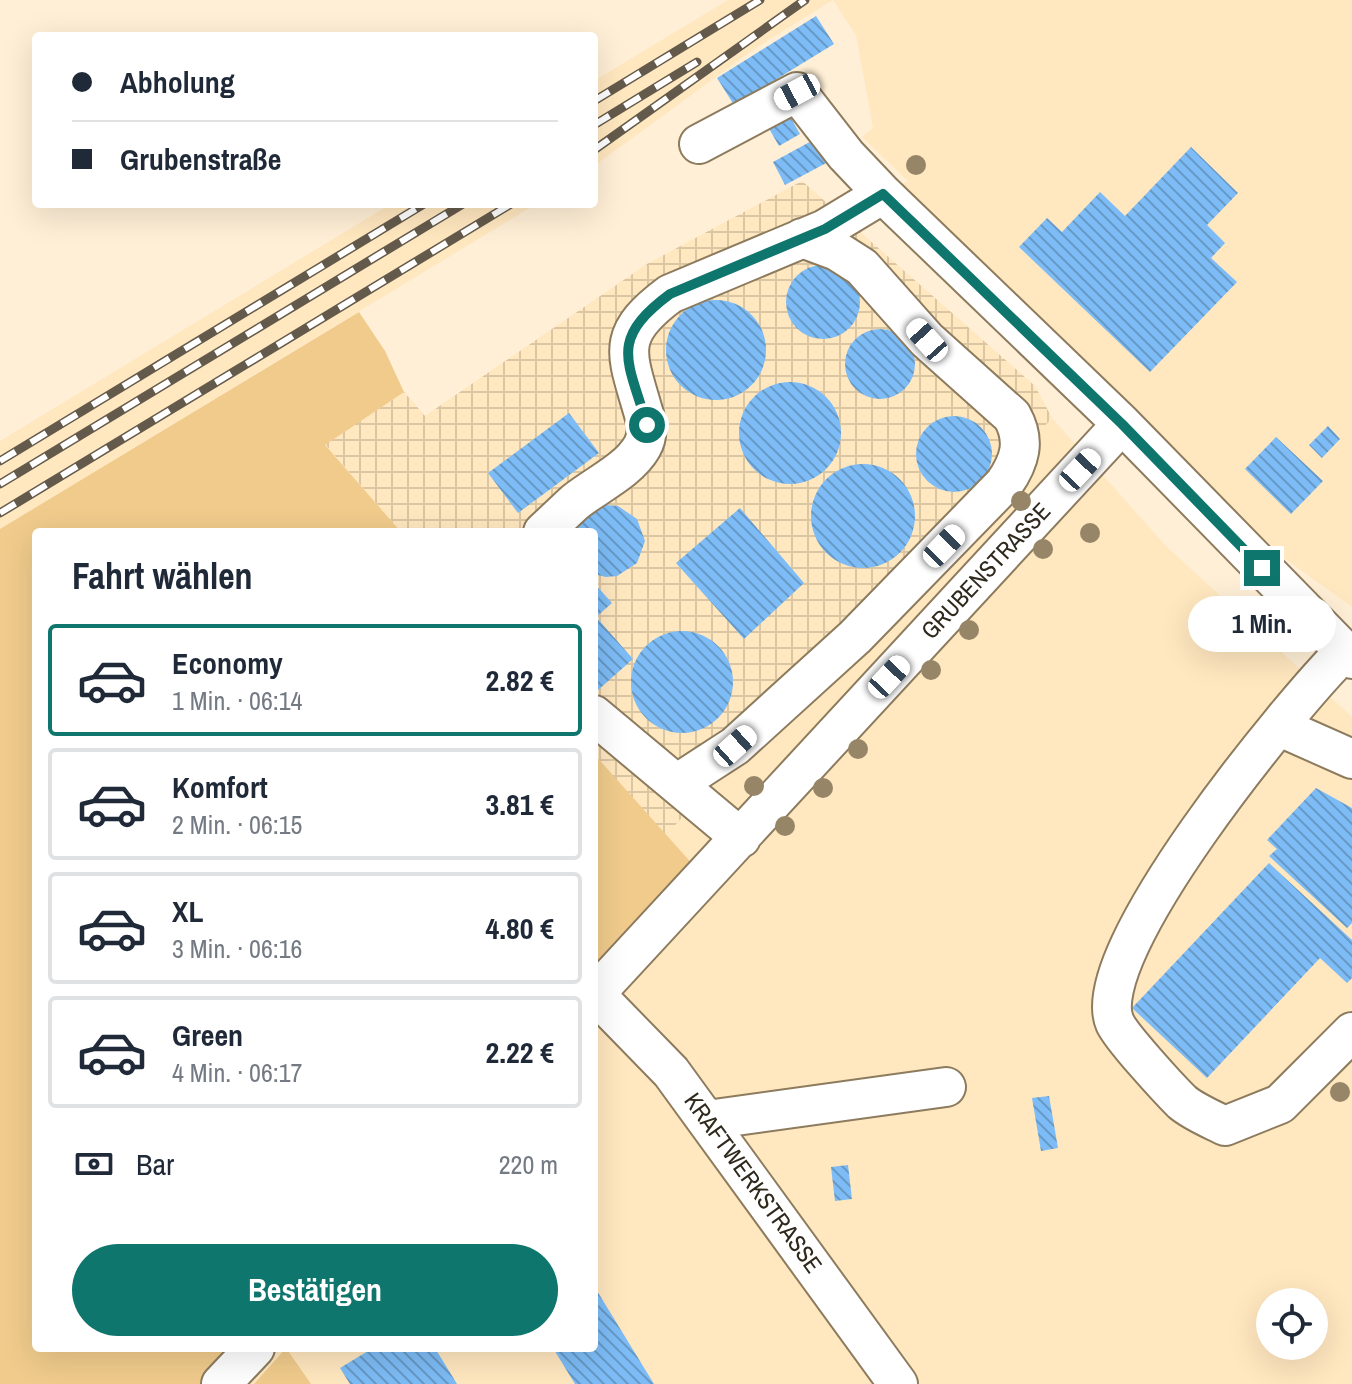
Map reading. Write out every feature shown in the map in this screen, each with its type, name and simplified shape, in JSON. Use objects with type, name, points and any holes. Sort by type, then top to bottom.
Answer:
[{"type":"street","points":[[699,144],[797,92],[846,155],[883,194],[1122,424],[1348,655],[1312,684],[1223,797],[1155,896],[1125,956],[1111,999],[1115,1023],[1184,1104],[1225,1126],[1280,1104],[1352,1032]]},
{"type":"street","points":[[547,528],[626,465],[642,447],[647,425],[627,356],[627,342],[634,326],[670,294],[825,229],[883,194]]},
{"type":"street","points":[[678,783],[735,746],[855,637],[1004,484],[1020,455],[1018,427],[1012,416],[927,340],[862,267],[837,251],[802,238]]},
{"type":"street","name":"GRUBENSTRASSE","points":[[598,990],[1122,424]]},
{"type":"street","points":[[598,718],[741,838]]},
{"type":"street","points":[[1280,727],[1352,759]]},
{"type":"street","name":"KRAFTWERKSTRASSE","points":[[598,998],[671,1072],[898,1384]]},
{"type":"street","points":[[707,1120],[946,1087]]},
{"type":"street","points":[[221,1384],[251,1352]]},
{"type":"shaded area","points":[[728,0],[833,0],[756,48],[598,163],[598,79]]},
{"type":"shaded area","points":[[833,0],[1352,0],[1352,607],[1181,484],[883,194],[908,181],[862,137],[873,128],[856,35]]},
{"type":"shaded area","points":[[802,181],[1035,386],[1052,418],[1166,546],[1352,717],[1352,1384],[0,1384],[0,629],[32,1268],[32,1352],[598,1352],[598,528],[178,528],[404,392],[425,416],[647,264]]},
{"type":"shaded area","points":[[802,181],[1035,386],[1052,418],[665,836],[598,759],[598,528],[398,528],[325,444],[404,392],[425,416],[647,264]]},
{"type":"shaded area","points":[[384,208],[529,208],[0,529],[0,441]]},
{"type":"shaded area","points":[[359,312],[385,351],[404,392],[325,445],[398,528],[32,528],[32,1352],[251,1352],[221,1384],[0,1384],[0,529]]},
{"type":"shaded area","points":[[598,758],[704,877],[598,991]]},
{"type":"shaded area","points":[[282,1352],[289,1352],[311,1384],[254,1384]]},
{"type":"building","points":[[816,16],[834,44],[734,105],[717,78]]},
{"type":"building","points":[[788,113],[800,134],[779,146],[767,125]]},
{"type":"building","points":[[817,138],[830,161],[785,185],[773,162]]},
{"type":"building","points":[[1191,147],[1238,193],[1207,225],[1225,243],[1211,258],[1237,282],[1150,372],[1019,247],[1047,218],[1062,232],[1100,192],[1125,216]]},
{"type":"building","points":[[823,265],[844,271],[854,281],[860,302],[854,323],[844,333],[823,339],[802,333],[792,323],[786,302],[792,281],[802,271]]},
{"type":"building","points":[[716,300],[744,308],[758,322],[766,350],[758,378],[744,392],[716,400],[688,392],[674,378],[666,350],[674,322],[688,308]]},
{"type":"building","points":[[880,329],[905,339],[915,364],[905,389],[880,399],[855,389],[845,364],[855,339]]},
{"type":"building","points":[[790,382],[809,386],[826,397],[837,414],[841,433],[837,452],[826,469],[809,480],[790,484],[771,480],[754,469],[743,452],[739,433],[743,414],[754,397],[771,386]]},
{"type":"building","points":[[569,413],[599,453],[518,513],[488,473]]},
{"type":"building","points":[[954,416],[968,419],[981,427],[989,440],[992,454],[989,468],[981,481],[968,489],[954,492],[940,489],[927,481],[919,468],[916,454],[919,440],[927,427],[940,419]]},
{"type":"building","points":[[1328,426],[1340,439],[1322,458],[1309,445]]},
{"type":"building","points":[[1276,437],[1323,481],[1291,514],[1245,469]]},
{"type":"building","points":[[863,464],[883,468],[900,479],[911,496],[915,516],[911,536],[900,553],[883,564],[863,568],[843,564],[826,553],[815,536],[811,516],[815,496],[826,479],[843,468]]},
{"type":"building","points":[[618,506],[637,519],[645,541],[637,563],[617,576],[598,575],[598,528],[576,528],[595,508]]},
{"type":"building","points":[[740,508],[804,583],[744,639],[676,563]]},
{"type":"building","points":[[598,587],[612,603],[598,615]]},
{"type":"building","points":[[598,619],[633,659],[598,690]]},
{"type":"building","points":[[682,631],[701,635],[718,646],[729,663],[733,682],[729,701],[718,718],[701,729],[682,733],[663,729],[646,718],[635,701],[631,682],[635,663],[646,646],[663,635]]},
{"type":"building","points":[[1316,788],[1352,808],[1352,923],[1347,928],[1269,856],[1277,849],[1267,840]]},
{"type":"building","points":[[1269,863],[1352,940],[1352,978],[1347,983],[1320,958],[1207,1078],[1132,1008]]},
{"type":"building","points":[[1049,1096],[1058,1148],[1041,1151],[1032,1098]]},
{"type":"building","points":[[848,1165],[852,1199],[835,1201],[831,1167]]},
{"type":"building","points":[[598,1293],[654,1384],[575,1384],[555,1352],[598,1352]]},
{"type":"building","points":[[366,1352],[437,1352],[457,1384],[350,1384],[340,1368]]},
{"type":"railway","points":[[598,99],[760,0]]},
{"type":"railway","points":[[598,147],[805,0]]},
{"type":"railway","points":[[598,123],[697,62]]},
{"type":"railway","points":[[0,461],[417,208]]},
{"type":"railway","points":[[0,484],[456,208]]},
{"type":"railway","points":[[0,513],[504,208]]},
{"type":"route","points":[[647,425],[627,356],[627,342],[634,326],[648,310],[670,294],[825,229],[883,194],[1122,424],[1262,568]]}]
